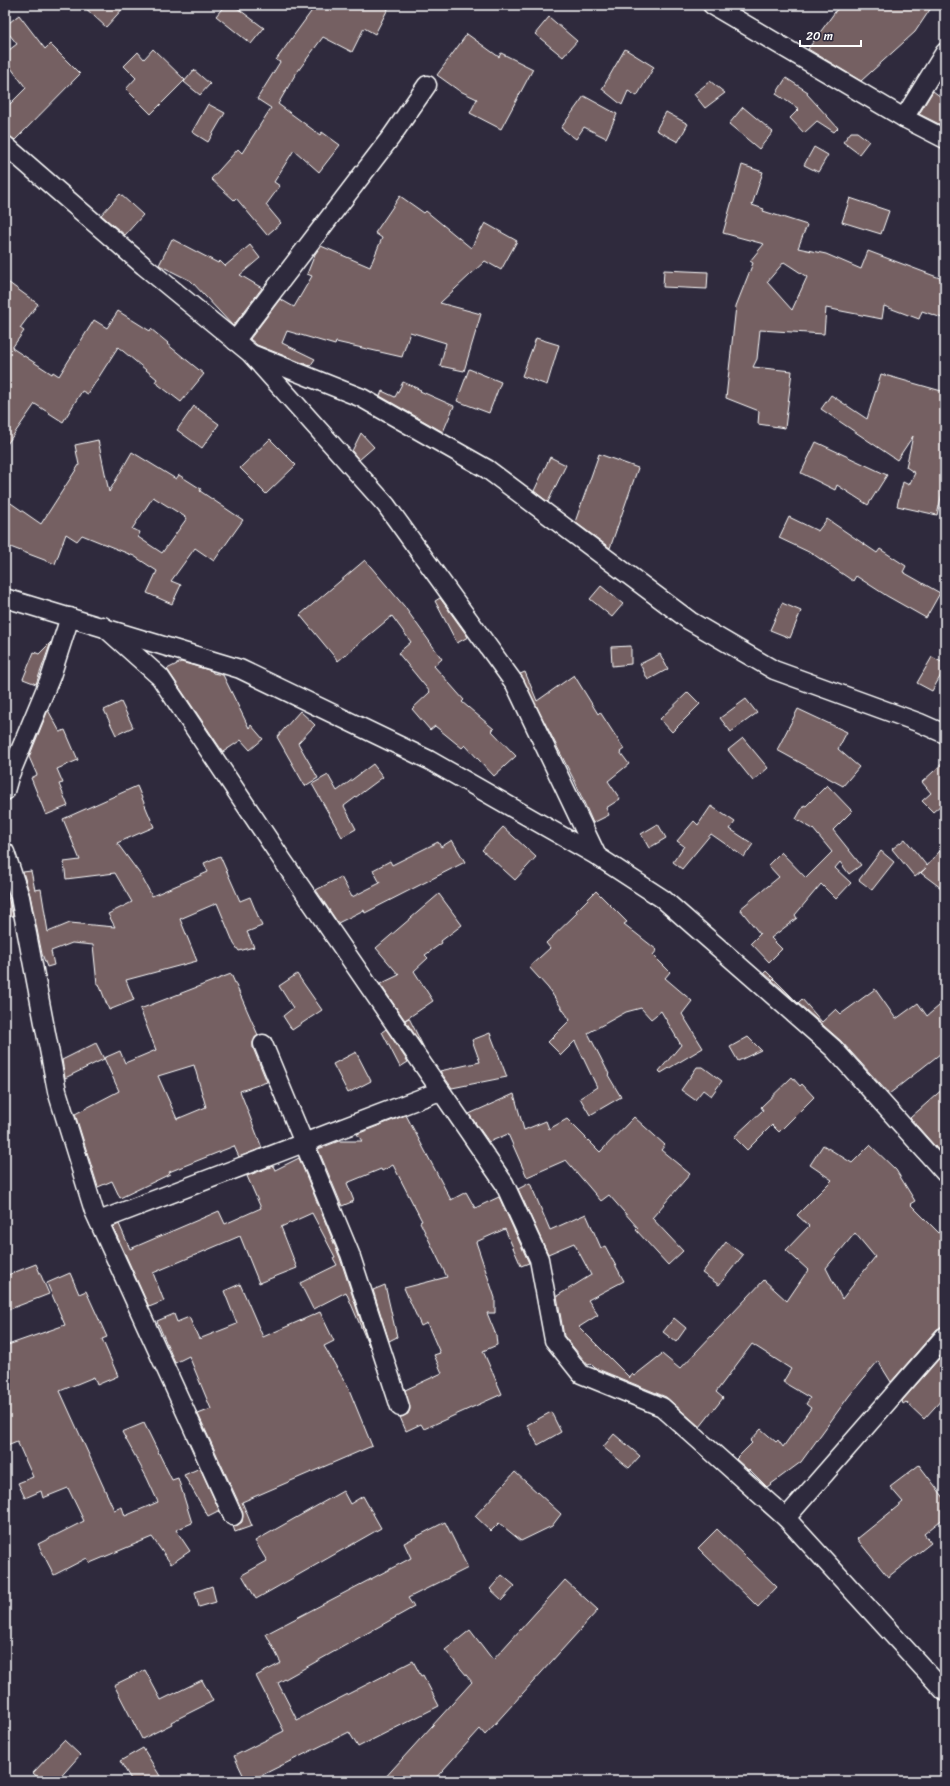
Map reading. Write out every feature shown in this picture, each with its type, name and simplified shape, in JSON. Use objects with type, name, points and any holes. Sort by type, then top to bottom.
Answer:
[{"type":"street","points":[[712,5],[904,118],[945,139]]},
{"type":"street","points":[[904,118],[945,52]]},
{"type":"street","points":[[235,341],[392,137],[428,85]]},
{"type":"street","points":[[5,145],[144,266],[250,353],[386,505],[515,684],[597,856]]},
{"type":"street","points":[[250,353],[362,398],[487,469],[690,621],[774,670],[920,723],[945,734]]},
{"type":"street","points":[[5,598],[104,626],[240,669],[429,760],[597,856],[663,899],[833,1048],[945,1172]]},
{"type":"street","points":[[5,791],[9,777],[51,676],[70,617]]},
{"type":"street","points":[[104,626],[160,677],[283,861],[504,1183],[539,1259],[554,1340],[581,1374],[662,1408],[786,1518],[945,1692]]},
{"type":"street","points":[[5,852],[20,897],[57,1091],[99,1221],[233,1516]]},
{"type":"street","points":[[264,1044],[350,1254],[400,1407]]},
{"type":"street","points":[[99,1221],[440,1091]]},
{"type":"street","points":[[786,1518],[945,1336]]},
{"type":"building","points":[[82,5],[126,5],[106,27]]},
{"type":"building","points":[[225,5],[233,5],[264,28],[251,44],[216,16]]},
{"type":"building","points":[[316,5],[390,5],[375,34],[364,28],[352,52],[323,37],[295,75],[278,104],[320,135],[322,132],[340,145],[319,172],[294,150],[274,182],[280,186],[266,205],[281,223],[267,235],[236,198],[234,200],[211,179],[238,149],[242,153],[271,108],[257,99],[280,62],[276,60]]},
{"type":"building","points":[[840,5],[933,5],[915,32],[861,81],[808,49]]},
{"type":"building","points":[[19,15],[45,49],[50,44],[80,74],[15,140],[5,135],[5,109],[26,88],[5,60],[5,53],[17,44],[5,29],[5,26]]},
{"type":"building","points":[[549,17],[577,41],[563,57],[535,34]]},
{"type":"building","points":[[467,34],[499,57],[501,53],[533,69],[501,129],[470,113],[477,99],[458,90],[437,75]]},
{"type":"building","points":[[153,49],[185,80],[151,114],[126,89],[136,78],[124,66],[138,52],[144,59]]},
{"type":"building","points":[[625,49],[654,67],[637,96],[628,91],[622,105],[602,89]]},
{"type":"building","points":[[194,70],[210,84],[200,95],[184,82]]},
{"type":"building","points":[[786,78],[808,92],[807,94],[838,128],[834,132],[817,121],[804,133],[790,118],[799,109],[776,94]]},
{"type":"building","points":[[710,81],[725,93],[705,108],[694,94]]},
{"type":"building","points":[[933,91],[945,100],[945,127],[919,114]]},
{"type":"building","points":[[584,96],[617,114],[606,138],[584,127],[576,139],[561,128]]},
{"type":"building","points":[[208,104],[225,113],[208,142],[192,132]]},
{"type":"building","points":[[743,107],[773,132],[759,149],[729,124]]},
{"type":"building","points":[[666,112],[688,124],[678,142],[656,130]]},
{"type":"building","points":[[851,132],[857,132],[869,141],[859,154],[843,142]]},
{"type":"building","points":[[814,147],[828,155],[818,172],[804,165]]},
{"type":"building","points":[[742,165],[763,172],[752,205],[764,209],[763,211],[807,225],[798,248],[826,254],[861,269],[868,251],[945,280],[945,319],[922,311],[919,319],[884,306],[882,319],[826,308],[824,334],[760,330],[757,359],[753,367],[792,371],[785,428],[758,424],[759,411],[726,398],[736,306],[753,263],[750,261],[764,244],[723,233]],"holes":[[[784,262],[807,277],[792,310],[767,282]]]},
{"type":"building","points":[[120,194],[143,215],[125,235],[101,215]]},
{"type":"building","points":[[400,196],[424,213],[426,211],[471,248],[485,223],[517,241],[501,270],[485,261],[440,303],[481,314],[464,371],[440,366],[446,343],[410,332],[402,357],[336,342],[335,345],[287,331],[282,343],[315,359],[310,366],[257,345],[250,339],[280,299],[294,307],[312,276],[307,274],[315,254],[321,246],[370,267],[382,238],[375,233]]},
{"type":"building","points":[[850,198],[889,211],[881,234],[842,222]]},
{"type":"building","points":[[172,239],[218,263],[220,261],[225,266],[250,245],[260,258],[240,275],[262,288],[233,326],[191,281],[159,265]]},
{"type":"building","points":[[664,270],[708,272],[707,289],[663,287]]},
{"type":"building","points":[[5,280],[38,304],[20,328],[24,331],[12,348],[52,374],[53,372],[59,376],[94,320],[107,328],[118,311],[150,331],[151,329],[204,374],[181,402],[155,382],[157,379],[118,347],[88,394],[82,391],[63,422],[35,404],[5,447]]},
{"type":"building","points":[[536,338],[559,345],[547,385],[522,376]]},
{"type":"building","points":[[469,369],[501,382],[489,413],[457,401]]},
{"type":"building","points":[[881,374],[945,392],[945,480],[937,515],[897,506],[903,482],[909,485],[915,473],[906,467],[913,436],[897,460],[821,409],[831,395],[867,419]]},
{"type":"building","points":[[403,382],[454,406],[443,432],[380,396],[382,391],[395,397]]},
{"type":"building","points":[[194,406],[219,424],[202,448],[177,430]]},
{"type":"building","points":[[361,433],[374,447],[359,460],[352,451]]},
{"type":"building","points":[[270,439],[296,465],[266,494],[240,468]]},
{"type":"building","points":[[98,440],[109,492],[132,452],[176,479],[179,475],[201,489],[200,491],[243,520],[214,561],[195,548],[171,581],[181,585],[172,604],[147,593],[157,571],[134,556],[82,535],[77,541],[66,534],[55,564],[5,545],[5,499],[41,524],[79,465],[75,445]],"holes":[[[153,497],[187,518],[162,553],[138,537],[140,532],[132,529]]]},
{"type":"building","points":[[816,442],[887,475],[868,505],[837,485],[835,490],[801,473]]},
{"type":"building","points":[[599,454],[638,468],[610,548],[575,522]]},
{"type":"building","points":[[550,457],[566,465],[548,502],[534,491]]},
{"type":"building","points":[[789,517],[818,531],[827,519],[877,553],[880,549],[906,566],[903,572],[940,593],[926,618],[887,596],[856,576],[853,581],[813,554],[779,538]]},
{"type":"building","points":[[365,560],[404,606],[442,659],[434,666],[464,700],[462,702],[494,729],[491,730],[516,756],[494,776],[465,745],[462,748],[435,726],[430,730],[412,709],[430,692],[398,653],[411,642],[392,616],[338,661],[300,615]]},
{"type":"building","points":[[601,586],[623,604],[612,617],[590,599]]},
{"type":"building","points":[[440,598],[468,637],[457,643],[435,601]]},
{"type":"building","points":[[782,603],[801,611],[790,638],[770,630]]},
{"type":"building","points":[[51,642],[36,684],[23,679],[34,652],[39,654]]},
{"type":"building","points":[[631,646],[631,664],[612,666],[611,647]]},
{"type":"building","points":[[660,654],[668,669],[648,680],[640,664]]},
{"type":"building","points":[[932,657],[945,664],[945,668],[932,691],[917,683]]},
{"type":"building","points":[[181,662],[223,675],[249,728],[251,725],[263,739],[250,750],[241,740],[223,752],[167,669]]},
{"type":"building","points":[[525,672],[537,701],[574,675],[598,714],[600,712],[624,749],[620,752],[629,764],[608,781],[620,799],[606,808],[609,815],[593,823],[575,782],[520,674]]},
{"type":"building","points":[[688,692],[700,704],[672,732],[660,719]]},
{"type":"building","points":[[746,699],[757,713],[731,732],[720,718]]},
{"type":"building","points":[[121,702],[133,727],[116,735],[104,710]]},
{"type":"building","points":[[798,709],[847,732],[838,749],[859,767],[843,786],[777,750]]},
{"type":"building","points":[[48,710],[60,732],[65,730],[78,760],[57,769],[63,783],[59,784],[68,806],[46,815],[31,778],[37,775],[29,757]]},
{"type":"building","points":[[300,711],[315,725],[298,743],[318,778],[305,786],[277,737]]},
{"type":"building","points":[[743,738],[768,768],[753,781],[728,750]]},
{"type":"building","points":[[945,761],[945,809],[941,805],[933,812],[922,801],[931,793],[922,782]]},
{"type":"building","points":[[373,764],[383,777],[344,806],[356,829],[342,837],[312,784],[328,775],[337,791]]},
{"type":"building","points":[[827,785],[852,811],[833,830],[861,865],[849,874],[840,862],[835,868],[851,883],[836,899],[821,884],[795,915],[797,918],[771,938],[782,949],[769,962],[751,943],[760,934],[740,909],[779,877],[768,865],[781,852],[806,878],[832,852],[813,829],[796,819],[804,805],[806,806]]},
{"type":"building","points":[[137,786],[154,827],[117,843],[140,874],[152,896],[208,872],[204,863],[220,856],[240,901],[250,897],[262,926],[247,932],[254,947],[239,951],[234,944],[217,903],[180,919],[197,961],[126,980],[134,1000],[109,1010],[99,984],[97,984],[93,945],[72,943],[51,951],[54,965],[47,967],[42,954],[30,895],[23,872],[31,871],[35,890],[41,889],[48,932],[70,923],[115,927],[108,914],[132,902],[115,873],[66,879],[64,862],[80,860],[63,819]]},
{"type":"building","points":[[711,806],[735,822],[730,829],[753,844],[744,857],[711,834],[682,869],[673,862],[684,846],[677,841],[694,821],[698,825]]},
{"type":"building","points":[[658,824],[666,838],[649,848],[641,834]]},
{"type":"building","points":[[503,827],[536,857],[515,880],[482,850]]},
{"type":"building","points":[[905,839],[927,866],[945,845],[945,891],[921,873],[926,868],[915,877],[892,849]]},
{"type":"building","points":[[452,840],[465,862],[365,913],[364,910],[338,923],[316,890],[341,877],[352,897],[380,883],[373,870],[390,861],[392,865],[438,842],[441,847]]},
{"type":"building","points":[[881,851],[894,862],[872,890],[859,880]]},
{"type":"building","points":[[5,885],[13,916],[7,917],[5,905]]},
{"type":"building","points":[[596,891],[627,922],[624,924],[657,950],[653,955],[670,972],[665,978],[692,1001],[682,1014],[703,1048],[661,1073],[659,1071],[681,1045],[661,1011],[651,1019],[641,1008],[626,1012],[588,1033],[609,1074],[608,1075],[621,1097],[590,1115],[580,1098],[597,1087],[575,1041],[561,1055],[548,1042],[570,1020],[548,988],[529,967],[550,948],[546,943],[577,913],[576,911]]},
{"type":"building","points":[[439,894],[462,925],[441,941],[442,943],[425,955],[428,958],[414,971],[433,1001],[405,1020],[409,1018],[424,1048],[380,984],[399,975],[376,948]]},
{"type":"building","points":[[766,971],[798,1003],[802,999],[822,1022],[836,1009],[841,1014],[875,989],[896,1019],[918,1003],[927,1016],[945,1001],[945,1050],[889,1094],[841,1041],[764,973]]},
{"type":"building","points":[[231,974],[258,1035],[253,1042],[253,1048],[267,1082],[240,1091],[262,1148],[239,1157],[234,1146],[169,1172],[170,1174],[120,1198],[112,1181],[98,1187],[75,1114],[119,1091],[104,1058],[120,1051],[125,1063],[156,1050],[140,1009]],"holes":[[[194,1065],[206,1107],[177,1119],[158,1076]]]},
{"type":"building","points":[[297,974],[322,1010],[292,1030],[283,1016],[293,1008],[279,986]]},
{"type":"building","points":[[386,1029],[408,1062],[400,1067],[382,1032]]},
{"type":"building","points":[[490,1033],[507,1077],[452,1088],[440,1071],[480,1062],[472,1040]]},
{"type":"building","points":[[748,1037],[761,1050],[738,1061],[730,1047]]},
{"type":"building","points":[[96,1043],[104,1059],[65,1078],[62,1060]]},
{"type":"building","points":[[356,1052],[371,1081],[348,1093],[333,1064]]},
{"type":"building","points":[[697,1067],[703,1067],[722,1081],[711,1096],[703,1090],[695,1100],[681,1090]]},
{"type":"building","points":[[792,1077],[800,1086],[802,1084],[814,1097],[779,1132],[772,1125],[747,1150],[734,1137],[763,1110],[761,1107]]},
{"type":"building","points":[[945,1087],[945,1152],[942,1154],[910,1118]]},
{"type":"building","points":[[514,1094],[524,1130],[546,1121],[549,1129],[567,1119],[600,1152],[634,1117],[665,1145],[661,1150],[690,1174],[652,1218],[683,1251],[668,1265],[636,1230],[638,1228],[609,1195],[601,1201],[566,1160],[527,1177],[508,1134],[489,1142],[469,1114]]},
{"type":"building","points":[[406,1115],[451,1200],[466,1192],[475,1208],[499,1197],[529,1263],[521,1266],[505,1229],[476,1242],[495,1298],[495,1313],[487,1313],[496,1335],[497,1345],[483,1351],[502,1394],[424,1429],[421,1424],[406,1431],[400,1417],[408,1414],[410,1409],[405,1390],[442,1373],[434,1355],[440,1353],[427,1323],[421,1326],[404,1288],[447,1277],[420,1222],[422,1221],[393,1165],[382,1171],[381,1169],[347,1183],[354,1201],[342,1206],[318,1149],[339,1141],[362,1141],[357,1134]]},
{"type":"building","points":[[823,1145],[852,1163],[870,1145],[896,1170],[915,1201],[910,1204],[945,1239],[945,1326],[937,1329],[891,1382],[878,1361],[849,1396],[801,1462],[767,1487],[749,1469],[748,1470],[736,1459],[752,1443],[750,1441],[761,1429],[776,1442],[778,1440],[783,1447],[811,1408],[806,1404],[810,1398],[783,1382],[791,1369],[752,1344],[716,1392],[723,1398],[700,1427],[666,1397],[595,1368],[591,1364],[588,1365],[564,1336],[557,1296],[591,1275],[574,1243],[548,1254],[518,1189],[530,1183],[550,1230],[586,1214],[601,1248],[605,1246],[624,1281],[588,1300],[598,1315],[579,1327],[630,1378],[632,1374],[634,1376],[662,1354],[680,1369],[764,1280],[787,1301],[808,1270],[786,1250],[809,1226],[797,1215],[832,1180],[810,1165]],"holes":[[[855,1233],[875,1257],[842,1299],[826,1268]]]},
{"type":"building","points":[[299,1158],[340,1258],[369,1346],[346,1292],[313,1309],[300,1283],[337,1265],[333,1258],[335,1257],[312,1213],[281,1227],[297,1268],[259,1283],[240,1236],[153,1273],[164,1301],[149,1307],[113,1227],[119,1224],[130,1249],[219,1211],[225,1224],[261,1208],[247,1176],[273,1166],[275,1170]]},
{"type":"building","points":[[726,1242],[743,1255],[719,1285],[702,1273]]},
{"type":"building","points":[[36,1264],[49,1294],[5,1311],[5,1276]]},
{"type":"building","points":[[70,1273],[79,1294],[86,1291],[107,1337],[102,1339],[118,1376],[97,1385],[94,1377],[60,1391],[114,1510],[122,1507],[125,1516],[158,1502],[122,1432],[144,1423],[172,1480],[178,1478],[192,1523],[176,1530],[190,1551],[171,1564],[152,1537],[90,1563],[87,1558],[54,1575],[38,1544],[84,1521],[68,1488],[43,1498],[41,1491],[25,1498],[18,1483],[33,1477],[17,1441],[5,1446],[5,1400],[8,1399],[5,1382],[5,1346],[65,1325],[47,1283]]},
{"type":"building","points":[[240,1284],[263,1337],[320,1312],[334,1341],[324,1346],[348,1387],[372,1446],[242,1502],[252,1526],[235,1532],[233,1526],[242,1522],[243,1512],[198,1414],[211,1409],[189,1356],[175,1363],[157,1321],[174,1314],[177,1322],[189,1317],[199,1339],[237,1324],[224,1291]]},
{"type":"building","points":[[385,1285],[397,1337],[389,1341],[373,1290]]},
{"type":"building","points":[[674,1318],[686,1328],[676,1342],[663,1332]]},
{"type":"building","points":[[945,1352],[945,1396],[924,1419],[906,1402],[903,1404],[902,1401]]},
{"type":"building","points":[[551,1412],[561,1432],[538,1445],[527,1425]]},
{"type":"building","points":[[614,1434],[640,1456],[629,1468],[603,1447]]},
{"type":"building","points":[[919,1465],[945,1499],[945,1517],[924,1534],[931,1543],[888,1577],[857,1539],[903,1502],[890,1487]]},
{"type":"building","points":[[200,1468],[220,1512],[218,1511],[208,1516],[184,1475]]},
{"type":"building","points":[[515,1472],[561,1514],[552,1526],[521,1541],[499,1523],[491,1531],[475,1516]]},
{"type":"building","points":[[343,1491],[350,1504],[363,1496],[381,1528],[256,1599],[242,1575],[267,1561],[255,1541]]},
{"type":"building","points":[[445,1522],[468,1568],[408,1598],[414,1607],[278,1683],[297,1720],[413,1661],[421,1676],[423,1675],[439,1706],[358,1747],[349,1732],[250,1781],[246,1781],[234,1756],[284,1731],[256,1676],[281,1663],[266,1634],[411,1558],[404,1543]]},
{"type":"building","points":[[717,1529],[777,1587],[758,1607],[698,1548]]},
{"type":"building","points":[[502,1575],[515,1586],[502,1600],[490,1589]]},
{"type":"building","points":[[565,1580],[598,1610],[485,1735],[480,1729],[433,1781],[382,1781],[472,1682],[445,1650],[470,1630],[493,1660]]},
{"type":"building","points":[[212,1586],[216,1602],[199,1607],[195,1592]]},
{"type":"building","points":[[145,1670],[161,1700],[202,1680],[213,1701],[171,1722],[172,1724],[142,1739],[114,1685]]},
{"type":"building","points":[[64,1740],[80,1755],[57,1781],[42,1781],[33,1773]]},
{"type":"building","points":[[143,1748],[163,1781],[132,1781],[120,1761]]}]
